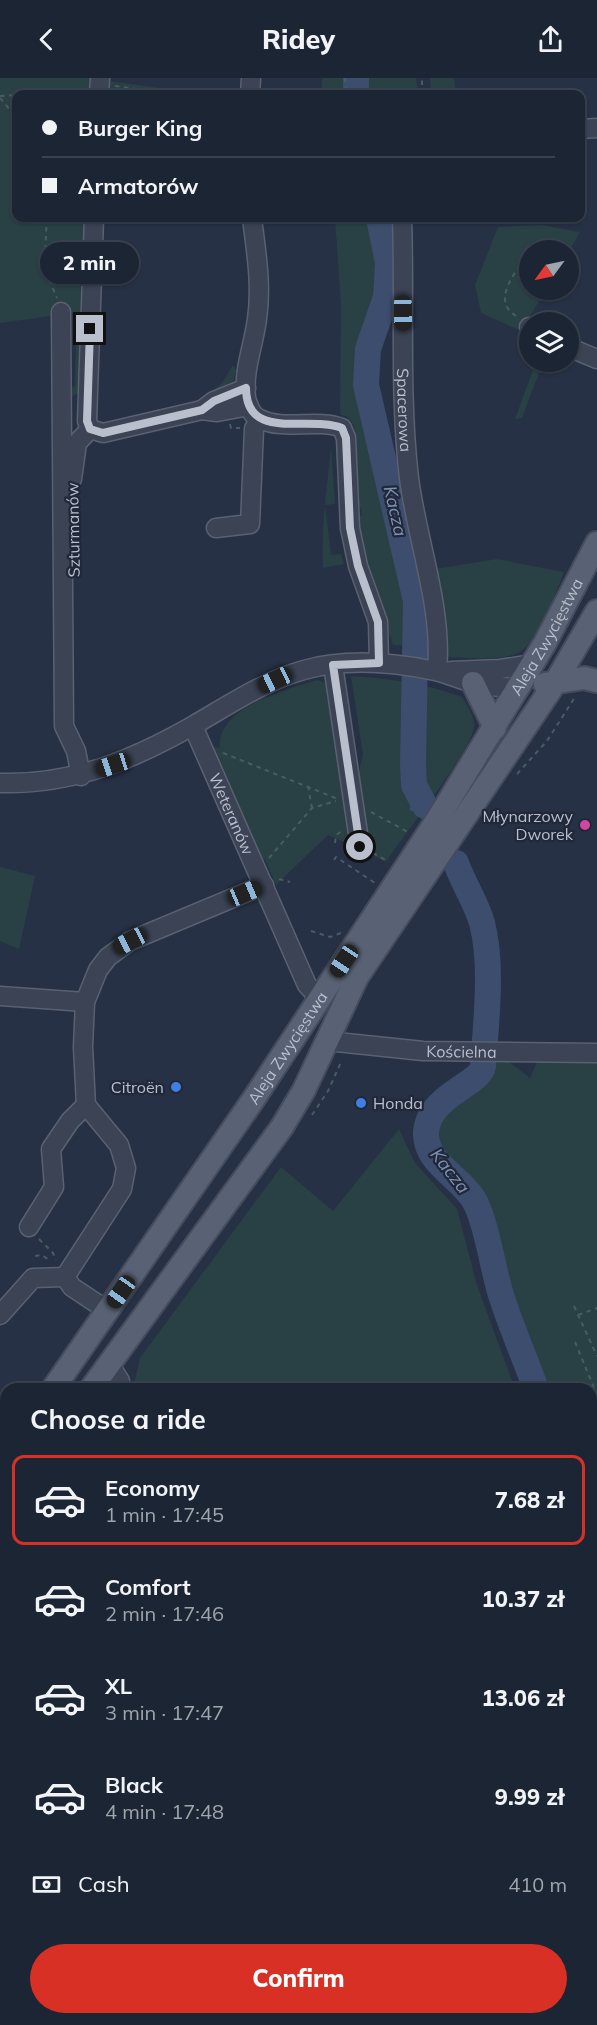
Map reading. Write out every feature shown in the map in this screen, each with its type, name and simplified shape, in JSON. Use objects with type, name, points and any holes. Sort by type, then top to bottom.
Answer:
[{"type":"main road","name":"Aleja Zwycięstwa","points":[[57,1383],[319,998],[495,728],[558,619],[597,543]]},
{"type":"main road","name":"Aleja Zwycięstwa","points":[[95,1383],[282,1126],[304,1090],[357,977],[555,683],[597,611]]},
{"type":"main road","points":[[558,619],[579,675],[590,680]]},
{"type":"main road","points":[[533,664],[597,651]]},
{"type":"main road","points":[[533,664],[539,666],[555,683]]},
{"type":"main road","points":[[519,688],[590,680]]},
{"type":"main road","points":[[473,683],[495,728]]},
{"type":"main road","points":[[108,1311],[134,1330]]},
{"type":"street","points":[[94,222],[87,408],[87,421],[90,429],[103,433],[202,410],[217,412],[251,404]]},
{"type":"street","points":[[216,528],[250,524],[254,429],[251,404],[259,283],[252,222]]},
{"type":"street","name":"Spacerowa","points":[[402,222],[406,443],[414,514],[439,639],[435,671]]},
{"type":"street","name":"Szturmanów","points":[[61,312],[64,726],[76,751]]},
{"type":"street","points":[[579,352],[597,359]]},
{"type":"street","points":[[251,404],[275,423],[333,424],[342,428],[346,438],[350,528],[358,566],[378,622],[379,663]]},
{"type":"street","points":[[62,408],[87,408]]},
{"type":"street","name":"Szturmanów","points":[[81,776],[76,751],[72,466],[77,443],[90,429]]},
{"type":"street","points":[[0,783],[81,776],[139,754],[275,680],[305,669],[333,665],[399,664],[435,671],[473,683],[519,688]]},
{"type":"street","points":[[435,671],[500,669],[533,664]]},
{"type":"street","points":[[333,665],[348,803],[360,847]]},
{"type":"street","name":"Weteranów","points":[[193,726],[264,878],[307,984],[319,998]]},
{"type":"street","points":[[0,1315],[33,1278],[61,1271],[107,1214],[125,1179],[125,1156],[120,1145],[86,1105],[83,1047],[85,1002],[98,969],[118,948],[264,878]]},
{"type":"street","points":[[0,996],[85,1002]]},
{"type":"street","name":"Kościelna","points":[[327,1041],[400,1049],[597,1053]]},
{"type":"street","points":[[29,1227],[54,1187],[51,1149],[70,1121],[86,1105]]},
{"type":"street","points":[[61,1271],[72,1287],[108,1311]]},
{"type":"street","points":[[109,1364],[120,1383]]},
{"type":"path","points":[[100,85],[140,90]]},
{"type":"path","points":[[0,97],[12,112]]},
{"type":"path","points":[[47,222],[44,268],[54,285],[61,312]]},
{"type":"path","points":[[519,265],[511,278],[504,303],[510,312],[519,317]]},
{"type":"path","points":[[217,751],[348,803],[409,833]]},
{"type":"path","points":[[290,882],[264,878],[312,808],[308,786]]},
{"type":"path","points":[[312,808],[348,803]]},
{"type":"path","points":[[334,843],[336,835],[350,827]]},
{"type":"path","points":[[334,860],[336,857],[375,883]]},
{"type":"path","points":[[311,931],[330,937],[343,932]]},
{"type":"path","points":[[29,1227],[32,1233],[53,1253],[61,1271]]},
{"type":"path","points":[[35,1256],[42,1255],[49,1260]]},
{"type":"path","points":[[574,1305],[597,1356]]},
{"type":"path","points":[[578,1315],[597,1308]]},
{"type":"path","points":[[575,1342],[592,1383]]},
{"type":"green space","points":[[0,78],[94,78],[93,90],[12,90],[12,222],[89,222],[86,311],[0,323]]},
{"type":"green space","points":[[322,78],[353,78],[353,90],[322,90]]},
{"type":"green space","points":[[360,78],[416,78],[418,90],[359,90]]},
{"type":"green space","points":[[430,78],[454,78],[456,90],[431,90]]},
{"type":"green space","points":[[107,81],[176,90],[106,90]]},
{"type":"green space","points":[[335,222],[377,222],[383,252],[383,284],[360,345],[359,370],[365,417],[375,438],[383,439],[390,453],[398,509],[433,647],[393,645],[371,581],[355,518],[362,515],[361,508],[356,507],[354,426],[348,417],[341,415],[340,409],[341,305]]},
{"type":"green space","points":[[383,222],[394,222],[397,317],[378,336],[389,297],[391,266]]},
{"type":"green space","points":[[541,225],[580,232],[575,240],[519,240],[519,300],[540,300],[533,312],[519,312],[519,330],[481,313],[475,285],[498,227]]},
{"type":"green space","points":[[76,339],[81,339],[81,391],[72,397],[68,390],[75,386]]},
{"type":"green space","points":[[233,365],[236,370],[233,381],[210,393],[222,383]]},
{"type":"green space","points":[[532,372],[539,372],[522,418],[515,419]]},
{"type":"green space","points":[[331,447],[335,504],[325,505],[326,492]]},
{"type":"green space","points":[[325,506],[331,555],[341,554],[344,564],[323,568]]},
{"type":"green space","points":[[497,559],[564,572],[546,617],[525,648],[511,656],[448,657],[429,570]]},
{"type":"green space","points":[[351,676],[407,682],[462,697],[473,719],[474,727],[462,754],[386,862],[370,854],[359,771],[363,755]]},
{"type":"green space","points":[[318,680],[327,684],[349,844],[328,835],[276,885],[265,859],[262,860],[218,762],[214,747],[220,748],[222,734],[229,721],[241,711],[272,695]]},
{"type":"green space","points":[[0,867],[35,876],[19,949],[0,941]]},
{"type":"green space","points":[[487,1058],[504,1058],[530,1078],[538,1060],[597,1062],[597,1383],[541,1383],[507,1291],[481,1205],[473,1190],[430,1140],[434,1118],[448,1097],[480,1080],[487,1072]]},
{"type":"green space","points":[[399,1129],[415,1163],[457,1209],[477,1285],[513,1383],[134,1383],[140,1358],[281,1167],[333,1211]]},
{"type":"waterway","name":"Kacza","points":[[356,78],[356,90]]},
{"type":"waterway","name":"Kacza","points":[[380,222],[388,263],[386,297],[368,349],[366,385],[416,601],[413,764],[414,785],[425,806]]},
{"type":"waterway","points":[[412,809],[417,791]]},
{"type":"waterway","name":"Kacza","points":[[456,863],[479,915],[485,939],[488,994],[483,1066],[480,1073],[435,1109],[426,1133],[427,1144],[439,1163],[465,1188],[477,1206],[485,1228],[501,1295],[534,1383]]},
{"type":"place","name":"Młynarzowy Dworek","points":[[585,825]]},
{"type":"place","name":"Citroën","points":[[176,1087]]},
{"type":"place","name":"Honda","points":[[361,1103]]},
{"type":"route","points":[[90,329],[87,421],[90,429],[103,433],[202,410],[214,401],[246,388],[246,399],[252,413],[259,419],[275,423],[333,424],[342,428],[346,438],[350,528],[358,566],[378,622],[379,640],[379,663],[333,665],[356,806],[360,847]]}]
